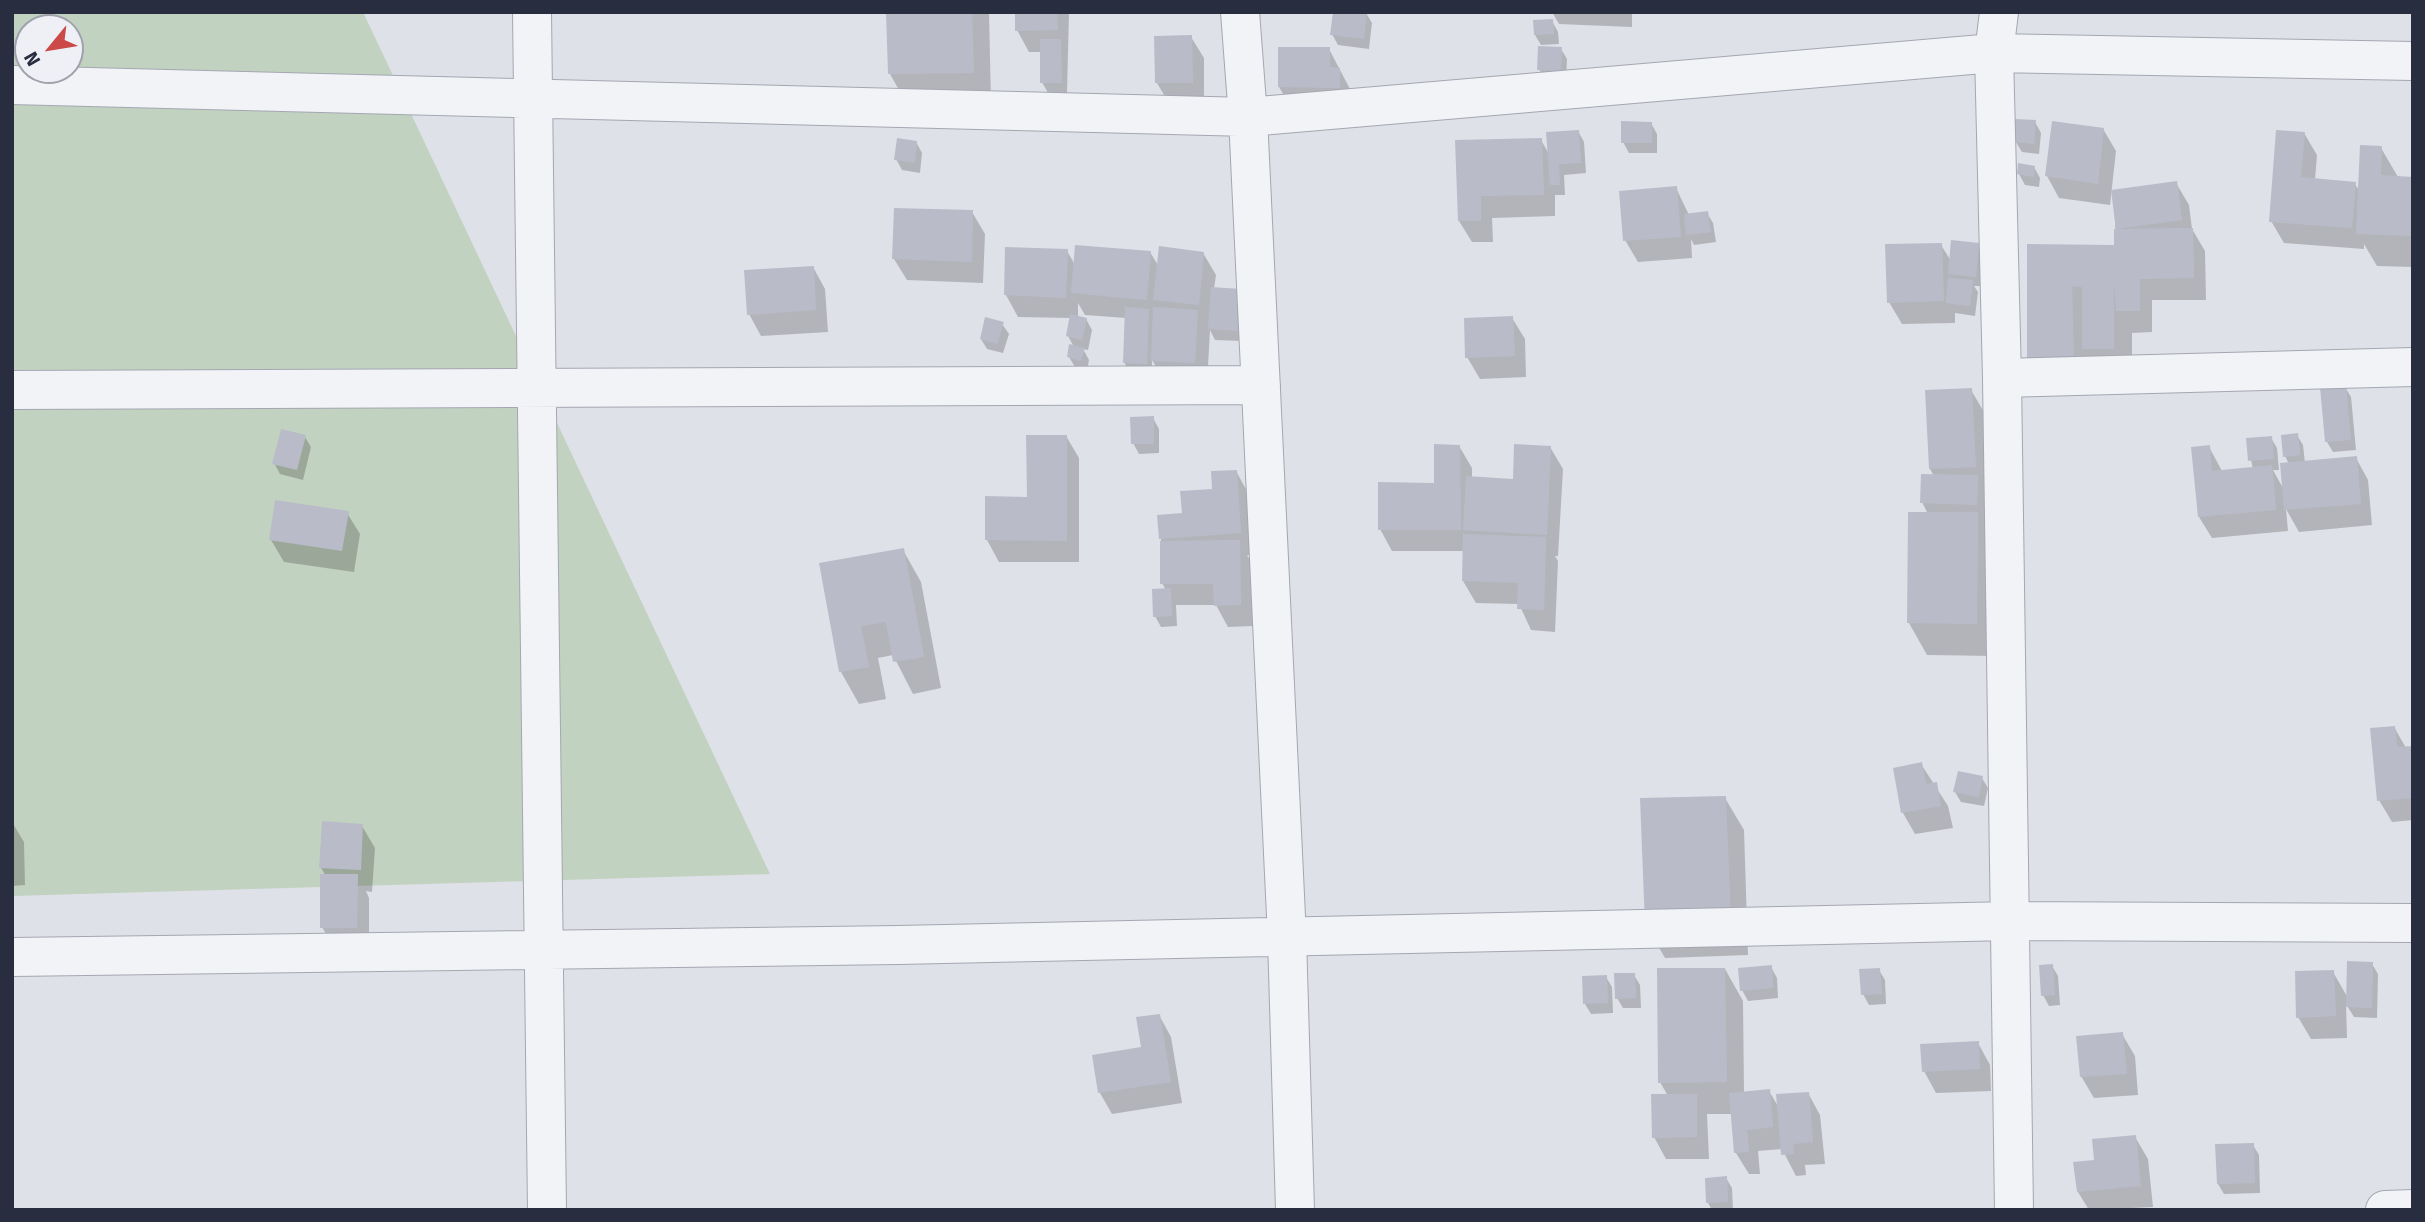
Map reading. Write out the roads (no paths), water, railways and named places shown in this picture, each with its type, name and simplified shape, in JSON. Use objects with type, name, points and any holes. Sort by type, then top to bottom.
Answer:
[{"type":"street","points":[[532,12],[541,950],[547,1210]]},
{"type":"street","points":[[1240,12],[1248,117],[1287,937],[1296,1210]]},
{"type":"street","points":[[1999,12],[1994,53],[2012,921],[2014,1210]]},
{"type":"street","points":[[12,85],[1248,117],[1994,53],[2413,61]]},
{"type":"street","points":[[2002,378],[2413,367]]},
{"type":"street","points":[[12,390],[1261,385]]},
{"type":"street","points":[[12,957],[1287,937],[2012,921],[2413,923]]},
{"type":"street","points":[[2385,1210],[2413,1209]]}]
